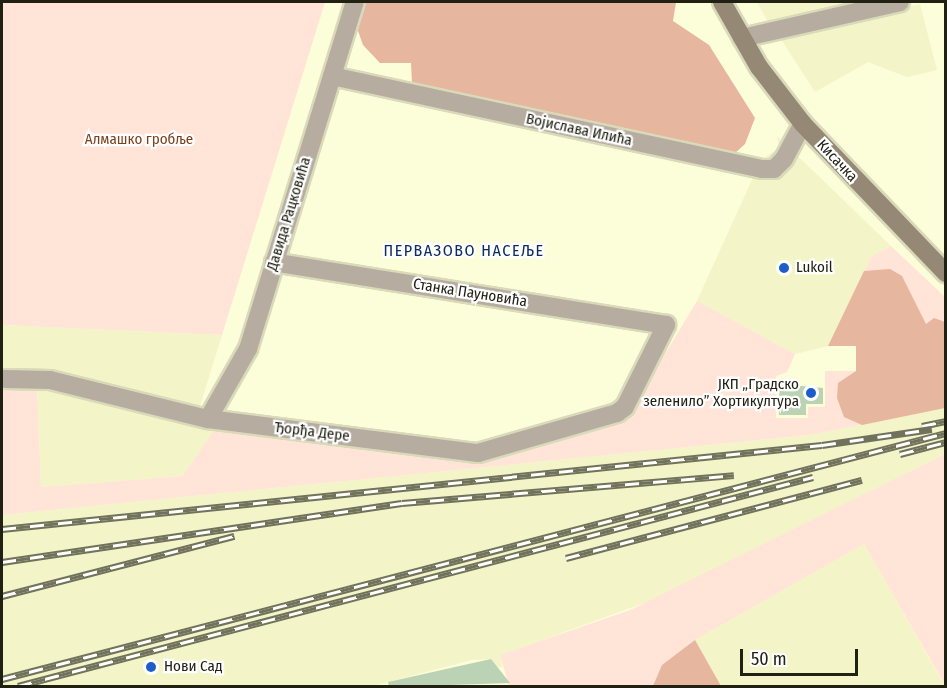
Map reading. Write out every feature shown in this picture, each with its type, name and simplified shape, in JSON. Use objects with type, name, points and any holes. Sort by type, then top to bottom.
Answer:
[{"type":"main road","name":"Кисачка","points":[[722,2],[742,38],[803,124],[945,273]]},
{"type":"street","name":"Давида Рацковића","points":[[208,419],[248,349],[355,2]]},
{"type":"street","points":[[742,38],[900,2]]},
{"type":"street","name":"Војислава Илића","points":[[332,76],[762,170],[774,169],[784,159],[803,124]]},
{"type":"street","name":"Станка Пауновића","points":[[274,262],[666,325],[626,407],[617,413]]},
{"type":"street","name":"Ђорђа Дере","points":[[5,379],[50,380],[208,419],[478,453],[617,413]]},
{"type":"shaded area","points":[[364,2],[676,2],[673,21],[709,45],[755,118],[745,144],[734,154],[412,84],[411,63],[380,63],[363,45],[357,28]]},
{"type":"shaded area","points":[[757,2],[863,2],[768,22]]},
{"type":"shaded area","points":[[920,4],[937,70],[907,77],[868,62],[815,92],[779,36]]},
{"type":"shaded area","points":[[777,136],[891,246],[872,256],[828,346],[795,354],[697,301],[761,160],[779,148]]},
{"type":"shaded area","points":[[890,269],[902,276],[926,324],[934,318],[945,322],[945,408],[862,425],[844,417],[837,398],[838,383],[856,371],[856,346],[828,346],[864,271]]},
{"type":"shaded area","points":[[2,325],[222,335],[199,409],[215,429],[194,467],[183,476],[41,487],[37,388],[2,382]]},
{"type":"shaded area","points":[[945,408],[945,454],[655,599],[501,655],[502,667],[495,668],[491,659],[471,660],[373,686],[2,686],[2,515],[809,435]]},
{"type":"shaded area","points":[[864,544],[945,686],[721,686],[695,640]]},
{"type":"shaded area","points":[[695,640],[721,686],[653,686],[662,665]]},
{"type":"green space","name":"Алмашко гробље","points":[[2,2],[325,2],[222,335],[2,325]]},
{"type":"green space","points":[[891,246],[945,297],[945,408],[809,435],[2,515],[2,382],[37,388],[41,487],[183,476],[215,429],[481,459],[626,418],[697,301],[795,354],[787,372],[776,376],[776,418],[808,418],[808,407],[825,407],[825,371],[856,371],[856,346],[828,346],[872,256]]},
{"type":"green space","points":[[945,454],[945,685],[864,544],[695,640],[721,686],[509,686],[500,655],[630,610]]},
{"type":"building","name":"ЈКП „Градско зеленило” Хортикултура","points":[[779,384],[823,388],[823,404],[806,404],[806,415],[779,415]]},
{"type":"building","points":[[491,659],[510,683],[389,687],[388,682]]},
{"type":"railway","points":[[922,426],[946,421]]},
{"type":"railway","points":[[2,529],[822,445],[932,429]]},
{"type":"railway","points":[[2,679],[946,433]]},
{"type":"railway","points":[[900,454],[946,442]]},
{"type":"railway","points":[[2,562],[402,503],[734,475]]},
{"type":"railway","points":[[18,686],[813,477]]},
{"type":"railway","points":[[566,558],[862,480]]},
{"type":"railway","points":[[2,596],[234,536]]},
{"type":"place","name":"Lukoil","points":[[784,268]]},
{"type":"place","name":"ЈКП „Градско зеленило” Хортикултура","points":[[811,393]]},
{"type":"place","name":"Нови Сад","points":[[151,667]]},
{"type":"district","name":"ПЕРВАЗОВО НАСЕЉЕ","points":[[464,251]]}]
